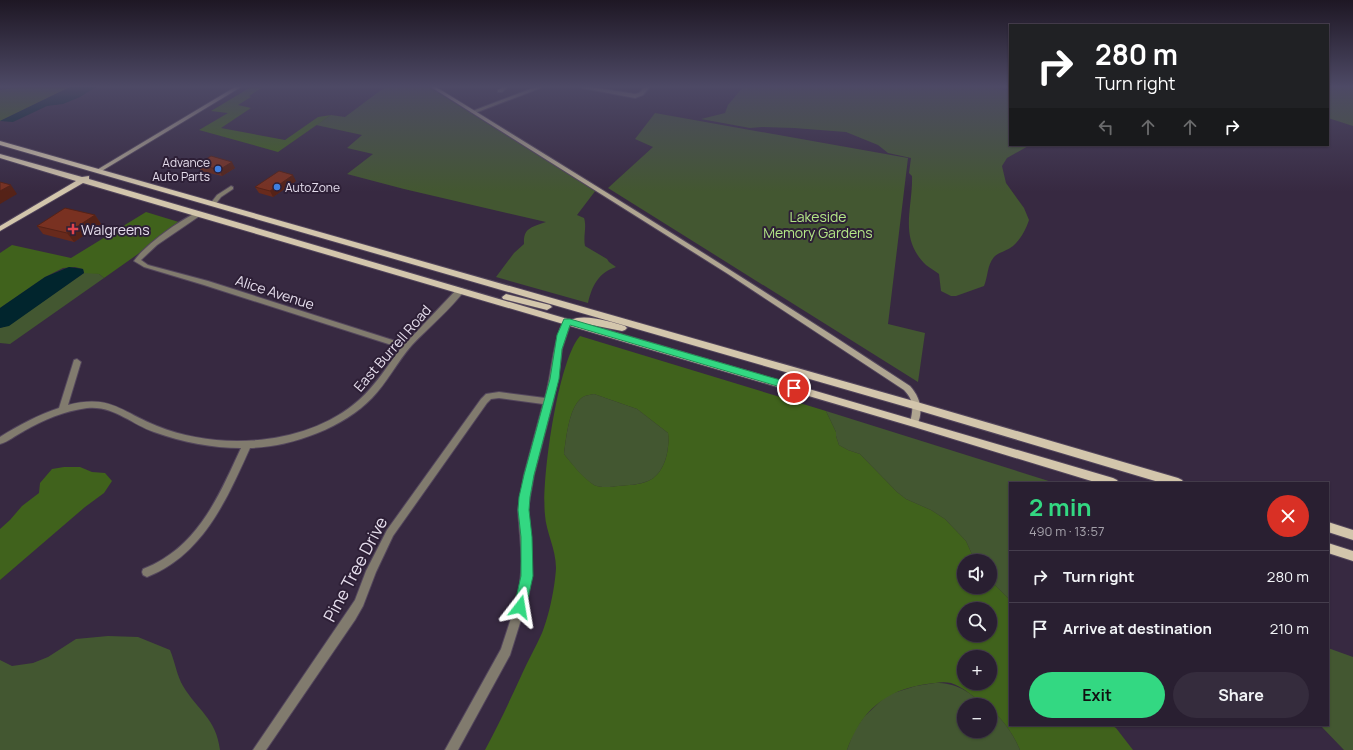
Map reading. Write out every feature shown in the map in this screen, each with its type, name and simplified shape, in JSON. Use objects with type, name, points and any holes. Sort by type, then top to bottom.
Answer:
[{"type":"main road","points":[[0,144],[577,308],[1175,482]]},
{"type":"main road","points":[[0,156],[914,423],[1110,482]]},
{"type":"main road","points":[[0,229],[98,171]]},
{"type":"main road","points":[[185,210],[199,209],[213,204]]},
{"type":"main road","points":[[418,278],[433,279],[558,310],[577,308]]},
{"type":"main road","points":[[567,322],[591,321],[679,342],[692,342]]},
{"type":"main road","points":[[1329,527],[1353,534]]},
{"type":"main road","points":[[1329,548],[1353,556]]},
{"type":"street","points":[[98,171],[180,122]]},
{"type":"street","points":[[489,122],[848,348],[907,388],[915,396],[917,406],[914,423]]},
{"type":"street","points":[[213,204],[219,196],[230,188]]},
{"type":"street","name":"Alice Avenue","points":[[199,214],[155,243],[140,255],[137,261],[146,266],[206,283],[406,347]]},
{"type":"street","name":"East Burrell Road","points":[[0,441],[32,423],[63,410],[79,406],[102,405],[127,414],[155,430],[191,440],[218,444],[246,445],[269,443],[298,437],[331,423],[362,403],[376,389],[406,347],[461,290]]},
{"type":"street","points":[[451,750],[506,651],[518,614],[527,576],[526,537],[523,510],[525,497],[529,475],[549,402],[558,349],[567,322]]},
{"type":"street","points":[[63,410],[77,362]]},
{"type":"street","name":"Pine Tree Drive","points":[[259,750],[359,603],[371,571],[390,532],[484,401],[490,396],[499,395],[549,402]]},
{"type":"street","points":[[147,572],[176,557],[200,532],[218,506],[246,445]]},
{"type":"green space","points":[[213,122],[230,122],[221,128],[285,140],[311,122],[321,122],[278,152],[199,130]]},
{"type":"green space","points":[[320,122],[486,122],[596,190],[577,215],[584,218],[585,246],[607,259],[616,267],[600,277],[594,286],[588,303],[496,277],[514,253],[524,244],[524,238],[527,231],[530,228],[546,222],[404,189],[347,174],[373,154],[347,148],[362,135],[316,125]]},
{"type":"green space","name":"Lakeside Memory Gardens","points":[[648,122],[706,122],[908,158],[888,324],[925,333],[918,382],[608,188],[653,147],[635,139]]},
{"type":"green space","points":[[717,122],[1009,122],[1009,146],[1028,146],[1007,158],[1002,166],[1006,183],[1024,208],[1029,220],[1025,230],[1013,246],[994,257],[990,264],[984,286],[956,296],[951,296],[941,291],[939,274],[926,265],[917,255],[912,244],[909,223],[912,188],[912,176],[909,173],[911,158],[888,153],[878,145],[846,132],[794,128],[750,128]]},
{"type":"green space","points":[[1340,122],[1353,122],[1353,126]]},
{"type":"green space","points":[[146,212],[182,223],[104,278],[99,274],[84,273],[83,269],[75,267],[63,268],[45,277],[0,308],[0,253],[12,245],[71,258]]},
{"type":"green space","points":[[90,272],[99,274],[104,278],[10,344],[0,343],[0,328],[9,325],[84,273]]},
{"type":"green space","points":[[580,336],[826,411],[836,432],[839,445],[860,454],[897,492],[906,499],[931,510],[945,519],[966,541],[972,554],[957,554],[957,594],[997,594],[997,587],[1009,599],[1009,726],[1113,726],[1116,728],[1133,750],[1020,750],[1008,728],[997,715],[997,698],[975,698],[965,690],[997,690],[997,650],[957,650],[957,686],[945,682],[933,683],[912,687],[887,697],[867,714],[853,736],[847,750],[485,750],[542,633],[551,601],[556,561],[547,528],[544,499],[549,450],[558,394],[572,349]],"holes":[[[594,394],[637,409],[668,433],[667,453],[659,473],[654,478],[638,484],[609,487],[594,485],[582,475],[564,454],[569,422],[575,406],[585,396]]]},
{"type":"green space","points":[[594,394],[637,409],[668,433],[668,446],[665,460],[659,473],[654,478],[637,484],[609,487],[597,486],[581,475],[564,454],[569,422],[575,406],[585,396]]},
{"type":"green space","points":[[826,411],[1052,482],[1009,482],[1009,599],[997,587],[997,554],[972,554],[966,541],[945,519],[931,510],[906,499],[897,492],[860,454],[839,445],[836,432]]},
{"type":"green space","points":[[80,467],[92,472],[105,473],[112,481],[104,493],[85,507],[0,580],[0,529],[22,506],[39,493],[40,483],[52,469]]},
{"type":"green space","points":[[108,636],[138,637],[170,650],[183,686],[206,715],[215,730],[220,750],[0,750],[0,660],[12,666],[33,663],[48,657],[76,639]]},
{"type":"green space","points":[[1329,648],[1353,657],[1353,750],[1344,750],[1321,726],[1329,726]]},
{"type":"green space","points":[[935,683],[950,684],[957,686],[957,690],[964,690],[975,698],[957,698],[957,738],[997,738],[997,715],[1008,728],[1020,750],[847,750],[854,731],[864,717],[887,695],[916,686]]},
{"type":"shaded area","points":[[69,267],[83,269],[84,273],[9,326],[0,328],[0,308],[45,277]]},
{"type":"building","points":[[211,156],[232,162],[219,170],[198,164]]},
{"type":"building","points":[[279,171],[293,175],[270,191],[255,187]]},
{"type":"building","points":[[0,182],[11,185],[0,191]]},
{"type":"building","points":[[65,208],[95,215],[67,233],[37,226]]},
{"type":"place","name":"Advance Auto Parts","points":[[218,169]]},
{"type":"place","name":"AutoZone","points":[[277,187]]},
{"type":"place","name":"Walgreens","points":[[73,229]]},
{"type":"route","points":[[520,607],[527,576],[526,537],[523,510],[525,497],[529,475],[549,402],[558,349],[567,322],[794,388]]}]
